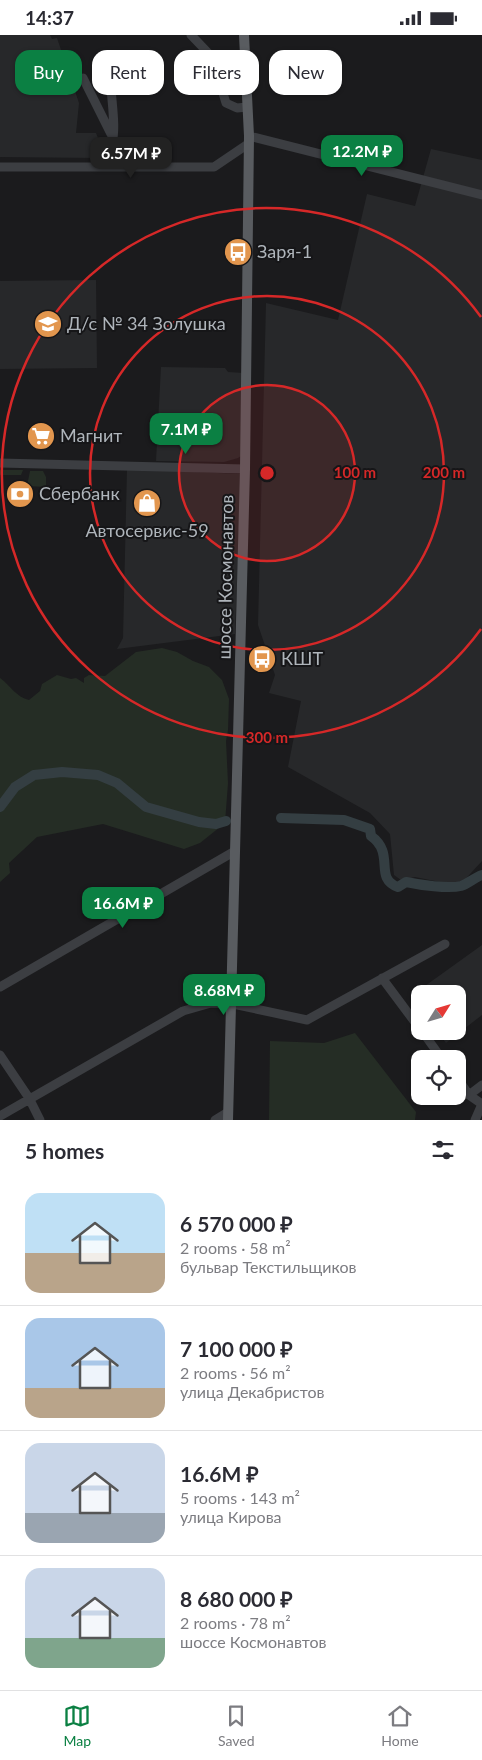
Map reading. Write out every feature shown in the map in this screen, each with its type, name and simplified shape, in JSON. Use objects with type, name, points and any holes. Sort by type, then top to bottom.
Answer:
[{"type":"main road","name":"шоссе Космонавтов","points":[[228,1116],[233,1005],[245,469],[248,140],[244,35]]},
{"type":"street","points":[[191,35],[212,57],[226,103],[237,108],[247,107]]},
{"type":"street","points":[[83,77],[112,137]]},
{"type":"street","points":[[106,167],[106,153],[112,146],[111,95]]},
{"type":"street","points":[[0,167],[214,167],[248,140],[482,195]]},
{"type":"street","points":[[0,463],[245,469]]},
{"type":"street","points":[[0,987],[235,851]]},
{"type":"street","points":[[0,1116],[183,1011],[211,1003],[233,1005],[307,1020],[445,945]]},
{"type":"street","points":[[382,978],[411,1017]]},
{"type":"street","points":[[0,1055],[29,1098],[40,1120]]},
{"type":"street","points":[[469,1095],[482,1085]]},
{"type":"street","points":[[466,1091],[482,1104],[475,1120]]},
{"type":"street","points":[[215,1120],[228,1116]]},
{"type":"shaded area","points":[[0,35],[50,35],[52,39],[57,38],[61,50],[15,50],[15,95],[76,95],[79,103],[76,133],[96,133],[100,143],[99,158],[0,157]]},
{"type":"shaded area","name":"КШТ","points":[[431,149],[482,160],[482,861],[459,886],[415,877],[401,880],[394,875],[390,834],[370,813],[288,767],[301,701],[269,693],[275,675],[258,625],[266,303],[338,320],[367,194],[415,206]]},
{"type":"shaded area","name":"Д/с № 34 Золушка","points":[[96,280],[97,368],[0,369],[0,281]]},
{"type":"shaded area","points":[[161,367],[225,368],[228,372],[244,373],[244,454],[224,462],[156,461]]},
{"type":"shaded area","points":[[127,469],[241,474],[235,634],[117,649],[123,638]]},
{"type":"shaded area","points":[[0,470],[23,470],[21,475],[0,475]]},
{"type":"shaded area","points":[[30,471],[43,471],[46,477],[46,487],[27,486]]},
{"type":"shaded area","points":[[162,648],[177,652],[209,667],[222,680],[229,699],[226,741],[228,783],[225,823],[200,843],[184,849],[103,824],[37,837],[9,863],[10,873],[0,882],[0,678],[17,694],[29,700],[40,691],[42,684],[57,675],[71,679],[76,678],[84,683],[84,678],[89,675],[105,676],[136,652]]},
{"type":"shaded area","points":[[482,945],[482,1015],[466,1027],[466,985],[426,985]]},
{"type":"shaded area","points":[[355,1033],[416,1112],[415,1120],[269,1120],[270,1041],[324,1043]]},
{"type":"waterway","points":[[0,807],[15,787],[34,775],[62,772],[98,775],[117,783],[146,807],[199,822],[216,824],[226,821]]},
{"type":"waterway","points":[[281,818],[344,820],[370,829],[371,836],[382,850],[387,878],[398,887],[406,882],[455,887],[464,885],[482,875]]},
{"type":"place","name":"Заря-1","points":[[238,252]]},
{"type":"place","name":"Д/с № 34 Золушка","points":[[48,324]]},
{"type":"place","name":"Магнит","points":[[41,436]]},
{"type":"place","name":"Сбербанк","points":[[20,494]]},
{"type":"place","name":"Автосервис-59","points":[[147,503]]},
{"type":"place","name":"КШТ","points":[[262,659]]}]
